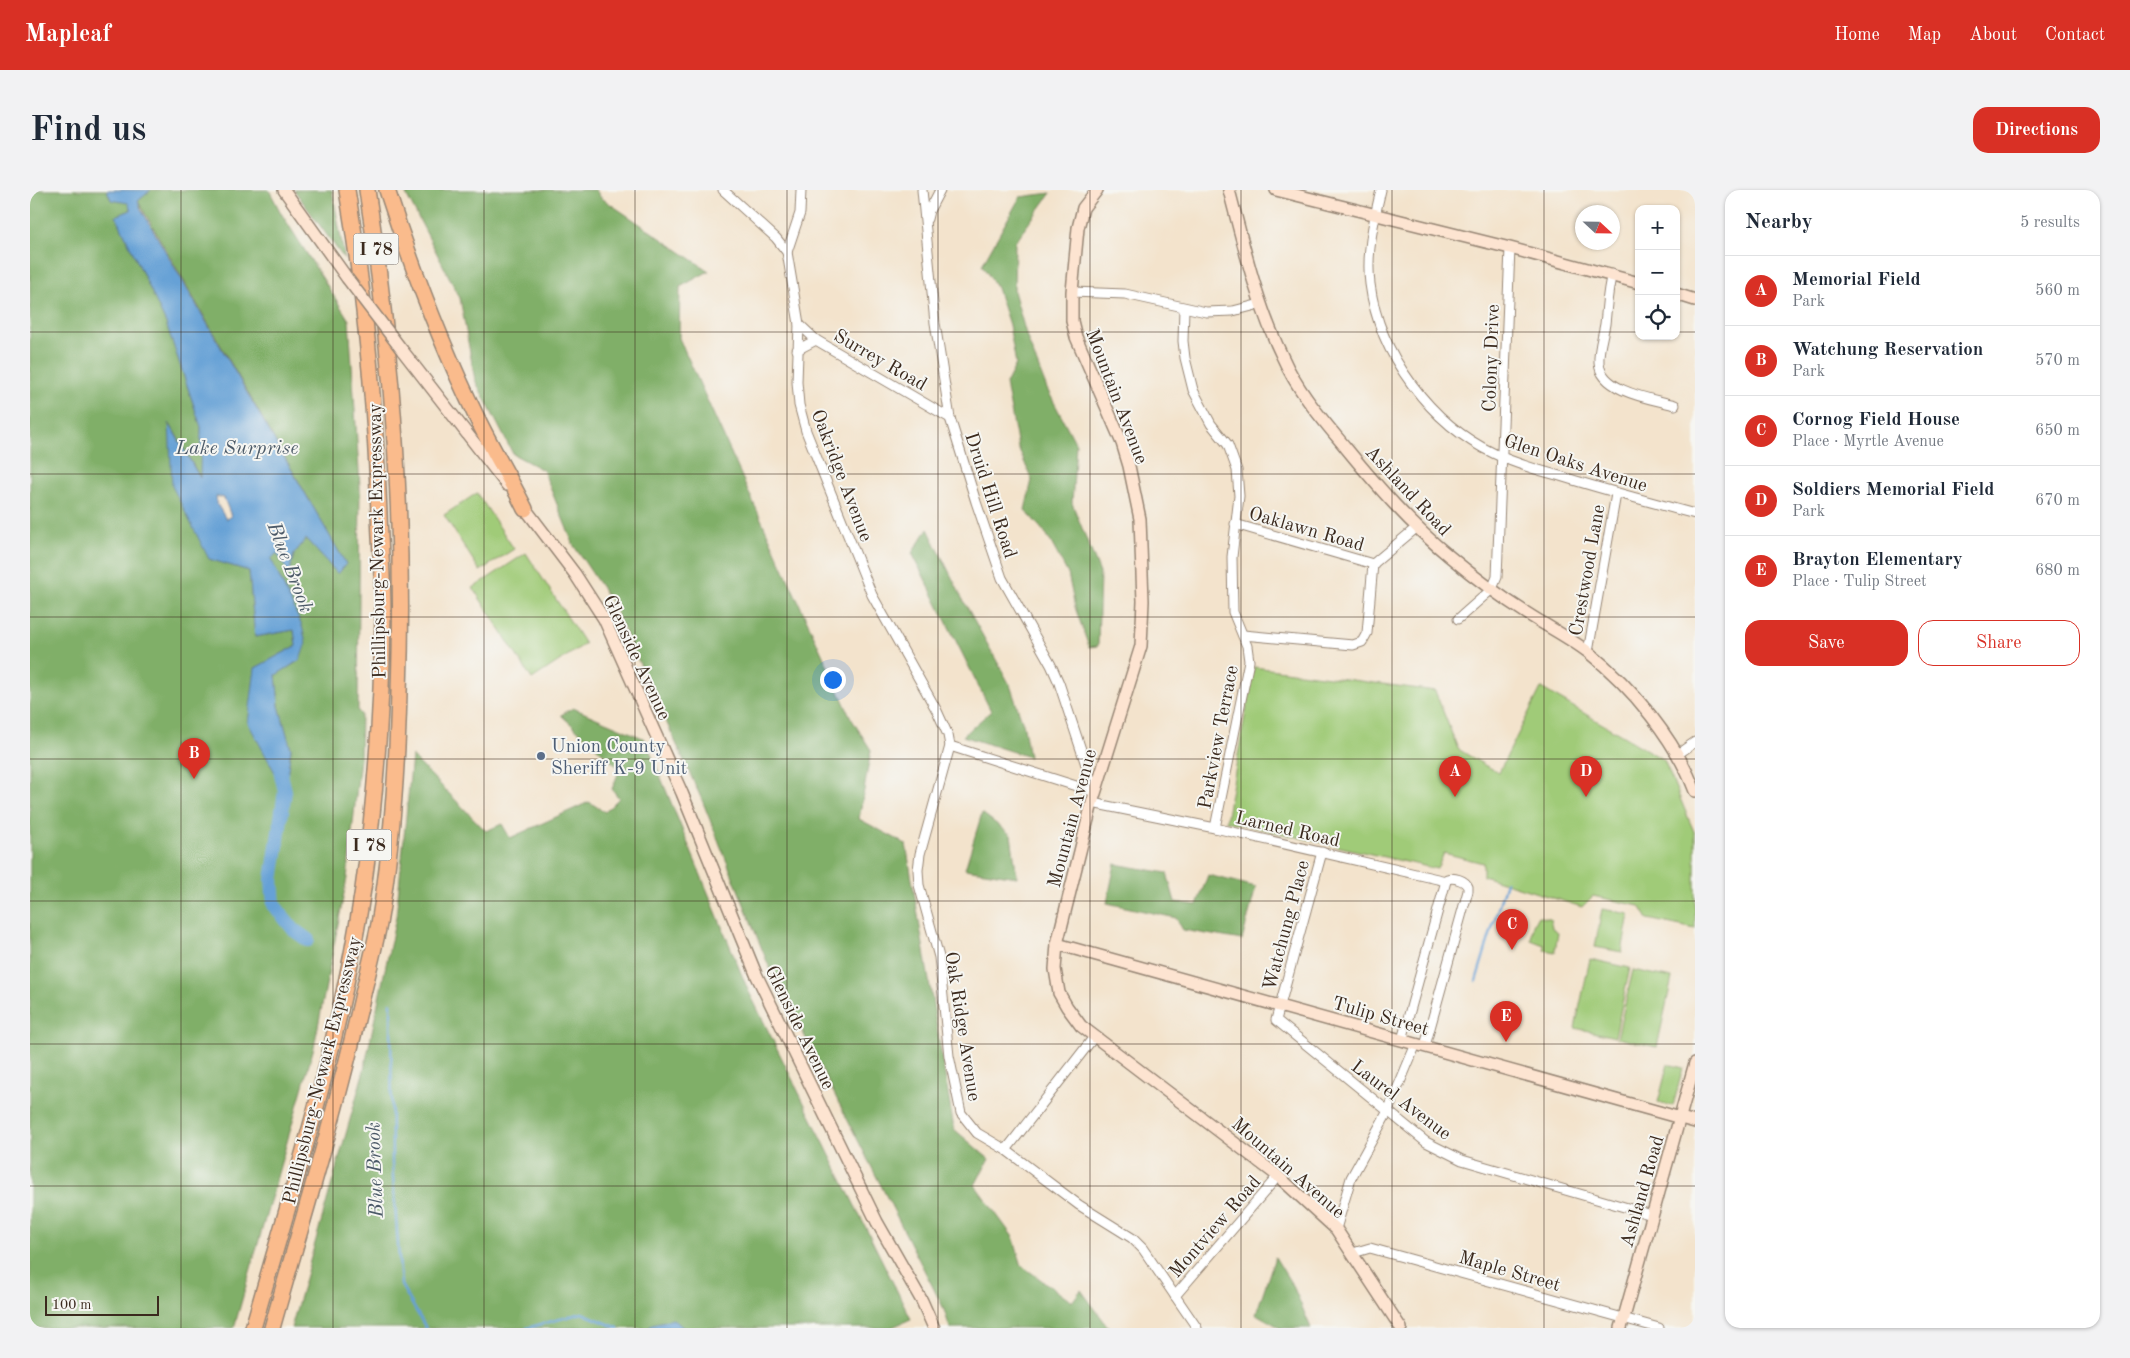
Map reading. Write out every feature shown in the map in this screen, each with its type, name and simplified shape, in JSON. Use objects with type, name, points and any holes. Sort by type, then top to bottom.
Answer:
[{"type":"highway","name":"Phillipsburg-Newark Expressway","points":[[253,1328],[328,1061],[343,997],[362,892],[372,820],[377,746],[382,602],[377,470],[368,349],[347,190]]},
{"type":"highway","name":"Phillipsburg-Newark Expressway","points":[[272,1328],[344,1078],[378,926],[387,872],[398,752],[402,631],[397,466],[391,378],[367,190]]},
{"type":"highway","points":[[387,190],[412,265],[440,336],[477,417],[525,509]]},
{"type":"main road","name":"Glenside Avenue","points":[[284,190],[347,278],[575,574],[604,620],[682,793],[756,974],[877,1222],[922,1301],[934,1328]]},
{"type":"main road","name":"Mountain Avenue","points":[[1097,190],[1086,202],[1082,214],[1071,312],[1073,329],[1122,443],[1140,518],[1143,601],[1141,646],[1094,797],[1056,944],[1055,970],[1059,993],[1076,1019],[1094,1037],[1278,1176],[1336,1228],[1401,1328]]},
{"type":"main road","name":"Ashland Road","points":[[1230,190],[1260,304],[1283,360],[1313,408],[1374,482],[1416,528],[1449,557],[1492,589],[1588,652],[1641,705],[1678,754],[1695,791]]},
{"type":"main road","points":[[1276,190],[1612,274],[1635,282]]},
{"type":"main road","points":[[1679,295],[1695,300]]},
{"type":"main road","name":"Tulip Street","points":[[1056,944],[1695,1122]]},
{"type":"main road","name":"Ashland Road","points":[[1622,1323],[1695,1064]]},
{"type":"street","name":"Oakridge Avenue","points":[[724,190],[776,238],[786,252],[799,324],[797,350],[799,405],[806,431],[872,596],[938,711],[948,735],[950,746]]},
{"type":"street","points":[[786,252],[800,213],[801,190]]},
{"type":"street","name":"Druid Hill Road","points":[[922,190],[935,322],[950,418],[1002,578],[1051,665],[1059,683],[1094,797]]},
{"type":"street","points":[[926,222],[929,211],[940,190]]},
{"type":"street","name":"Glen Oaks Avenue","points":[[1381,190],[1372,237],[1370,283],[1380,322],[1392,352],[1404,373],[1435,411],[1473,442],[1502,457],[1616,494],[1695,514]]},
{"type":"street","name":"Colony Drive","points":[[1492,589],[1497,577],[1510,248]]},
{"type":"street","points":[[1612,274],[1608,286],[1599,360],[1604,376],[1612,384],[1627,391],[1676,405]]},
{"type":"street","points":[[1072,292],[1125,294],[1184,308],[1220,312],[1260,304]]},
{"type":"street","name":"Parkview Terrace","points":[[1184,308],[1183,341],[1188,375],[1200,406],[1228,445],[1237,470],[1239,487],[1232,558],[1233,612],[1247,646],[1249,661],[1216,828]]},
{"type":"street","name":"Surrey Road","points":[[799,324],[816,340],[950,418]]},
{"type":"street","points":[[797,350],[816,340]]},
{"type":"street","name":"Crestwood Lane","points":[[1588,652],[1616,494]]},
{"type":"street","name":"Oaklawn Road","points":[[1235,524],[1372,564],[1416,528]]},
{"type":"street","points":[[1243,635],[1353,646],[1362,642],[1367,633],[1372,564]]},
{"type":"street","points":[[1458,619],[1492,589]]},
{"type":"street","points":[[1678,754],[1695,742]]},
{"type":"street","name":"Larned Road","points":[[950,746],[1094,797],[1446,882],[1450,878],[1465,882],[1468,891],[1420,1045]]},
{"type":"street","name":"Oak Ridge Avenue","points":[[950,746],[920,854],[918,870],[919,885],[939,957],[949,1056],[961,1113],[976,1133],[1006,1150],[1079,1205],[1132,1238],[1143,1249],[1197,1328]]},
{"type":"street","name":"Watchung Place","points":[[1279,1005],[1322,852]]},
{"type":"street","points":[[1402,1040],[1446,882]]},
{"type":"street","name":"Laurel Avenue","points":[[1279,1005],[1276,1020],[1426,1142],[1462,1160],[1652,1214]]},
{"type":"street","points":[[1006,1150],[1094,1037]]},
{"type":"street","points":[[1336,1228],[1351,1178],[1388,1111],[1420,1045]]},
{"type":"street","name":"Montview Road","points":[[1175,1296],[1278,1176]]},
{"type":"street","name":"Maple Street","points":[[1353,1253],[1370,1248],[1622,1323],[1659,1328]]},
{"type":"green space","points":[[30,190],[107,190],[111,200],[128,202],[131,210],[116,216],[166,323],[201,427],[201,479],[170,424],[209,559],[249,571],[255,637],[294,630],[296,646],[255,668],[285,790],[291,749],[279,706],[276,675],[300,660],[302,626],[271,559],[277,553],[289,573],[294,554],[306,539],[338,574],[346,564],[138,201],[151,190],[269,190],[281,213],[349,320],[360,486],[358,711],[361,714],[360,759],[347,878],[314,1047],[234,1328],[30,1328]]},
{"type":"green space","points":[[294,190],[332,190],[345,260]]},
{"type":"green space","points":[[404,190],[596,190],[600,197],[709,271],[680,287],[679,338],[851,718],[871,750],[859,819],[906,844],[954,1129],[989,1159],[975,1185],[1013,1237],[1022,1266],[1072,1302],[1081,1290],[1109,1328],[950,1328],[943,1307],[768,964],[702,800],[612,603],[574,546],[543,470],[513,454],[475,380],[460,298]]},
{"type":"green space","points":[[1051,193],[1015,242],[1014,291],[1027,338],[1047,389],[1076,444],[1072,503],[1100,573],[1098,646],[1089,647],[1075,607],[1068,574],[1047,535],[1025,510],[1032,480],[1018,447],[1006,384],[1016,364],[1009,325],[997,288],[982,265],[1020,197]]},
{"type":"green space","points":[[477,493],[514,549],[480,571],[444,515]]},
{"type":"green space","points":[[928,529],[962,598],[1010,685],[1024,727],[1029,757],[963,736],[991,711],[912,553]]},
{"type":"green space","points":[[526,553],[585,644],[532,679],[473,588]]},
{"type":"green space","points":[[1254,667],[1435,691],[1458,749],[1499,772],[1541,688],[1664,760],[1695,834],[1695,929],[1648,919],[1640,906],[1593,896],[1582,907],[1483,876],[1483,863],[1444,853],[1437,869],[1226,821]]},
{"type":"green space","points":[[573,708],[645,739],[748,990],[911,1319],[890,1328],[291,1328],[364,1070],[396,917],[412,756],[486,831],[502,824],[510,838],[589,802],[605,812],[619,798],[612,789],[620,769],[561,715]]},
{"type":"green space","points":[[982,813],[1011,835],[1017,877],[965,869]]},
{"type":"green space","points":[[1115,864],[1167,873],[1175,902],[1197,905],[1208,875],[1256,887],[1242,940],[1183,930],[1176,918],[1107,903]]},
{"type":"green space","points":[[1602,909],[1629,914],[1622,952],[1595,947]]},
{"type":"green space","points":[[1538,916],[1550,919],[1552,928],[1558,932],[1555,952],[1544,950],[1544,945],[1531,940],[1533,925]]},
{"type":"green space","points":[[1590,959],[1630,968],[1615,1037],[1575,1028]]},
{"type":"green space","points":[[1633,970],[1672,978],[1657,1047],[1617,1038]]},
{"type":"green space","points":[[1668,1064],[1683,1068],[1673,1106],[1658,1102]]},
{"type":"green space","points":[[1275,1257],[1294,1288],[1311,1328],[1281,1328],[1256,1314]]},
{"type":"water","name":"Lake Surprise","points":[[107,190],[151,190],[138,201],[141,209],[346,564],[338,574],[306,539],[294,554],[289,574],[277,553],[271,559],[302,626],[306,643],[300,660],[276,675],[279,706],[291,749],[285,791],[248,723],[255,668],[296,646],[294,630],[255,637],[249,571],[209,559],[172,486],[169,423],[200,478],[201,427],[166,323],[116,216],[131,210],[128,203],[111,200]],"holes":[[[216,496],[224,498],[231,516],[226,519],[217,504]]]},
{"type":"water","points":[[673,1319],[684,1328],[649,1328],[652,1324]]},
{"type":"waterway","name":"Blue Brook","points":[[281,774],[285,791],[272,880],[274,905],[294,930],[308,940]]},
{"type":"waterway","points":[[1476,981],[1506,882]]},
{"type":"waterway","name":"Blue Brook","points":[[391,1003],[392,1163],[401,1285],[426,1328]]},
{"type":"waterway","name":"Blue Brook","points":[[527,1328],[582,1313],[618,1328]]},
{"type":"place","name":"Union County Sheriff K-9 Unit","points":[[541,756]]},
{"type":"place","name":"Watchung Reservation","points":[[194,779]]},
{"type":"place","name":"Memorial Field","points":[[1455,797]]},
{"type":"place","name":"Soldiers Memorial Field","points":[[1586,797]]},
{"type":"place","name":"Cornog Field House","points":[[1512,950]]},
{"type":"place","name":"Brayton Elementary","points":[[1506,1042]]}]
